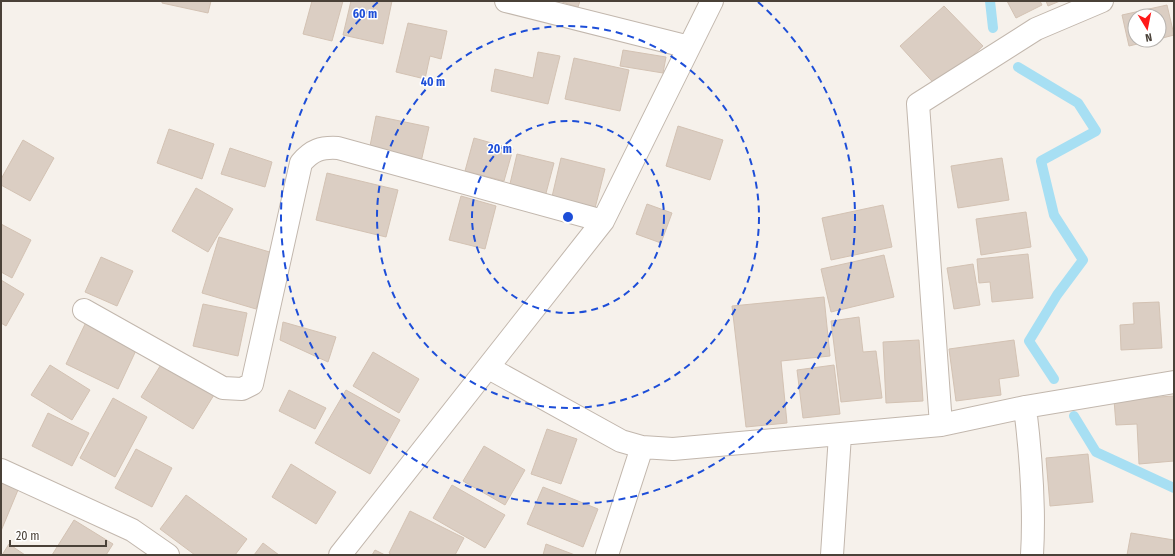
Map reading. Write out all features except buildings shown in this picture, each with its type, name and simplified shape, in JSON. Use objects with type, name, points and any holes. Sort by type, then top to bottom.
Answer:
[{"type":"street","points":[[506,1],[689,47]]},
{"type":"street","points":[[340,555],[489,368],[603,221],[712,1]]},
{"type":"street","points":[[941,426],[918,104],[1036,29],[1102,1]]},
{"type":"street","points":[[84,310],[223,388],[242,389],[252,384],[301,163],[309,154],[317,149],[328,147],[338,148],[603,221]]},
{"type":"street","points":[[489,368],[621,441],[642,447],[673,449],[941,426],[1025,407],[1174,382]]},
{"type":"street","points":[[1025,407],[1029,437],[1034,530],[1032,555]]},
{"type":"street","points":[[832,555],[840,435]]},
{"type":"street","points":[[607,555],[642,447]]},
{"type":"street","points":[[1,470],[132,530],[168,555]]},
{"type":"waterway","points":[[990,1],[993,28]]},
{"type":"waterway","points":[[1018,67],[1078,103],[1096,131],[1041,161],[1054,215],[1083,260],[1057,295],[1029,341],[1054,379]]},
{"type":"waterway","points":[[1074,416],[1096,452],[1174,488]]}]
